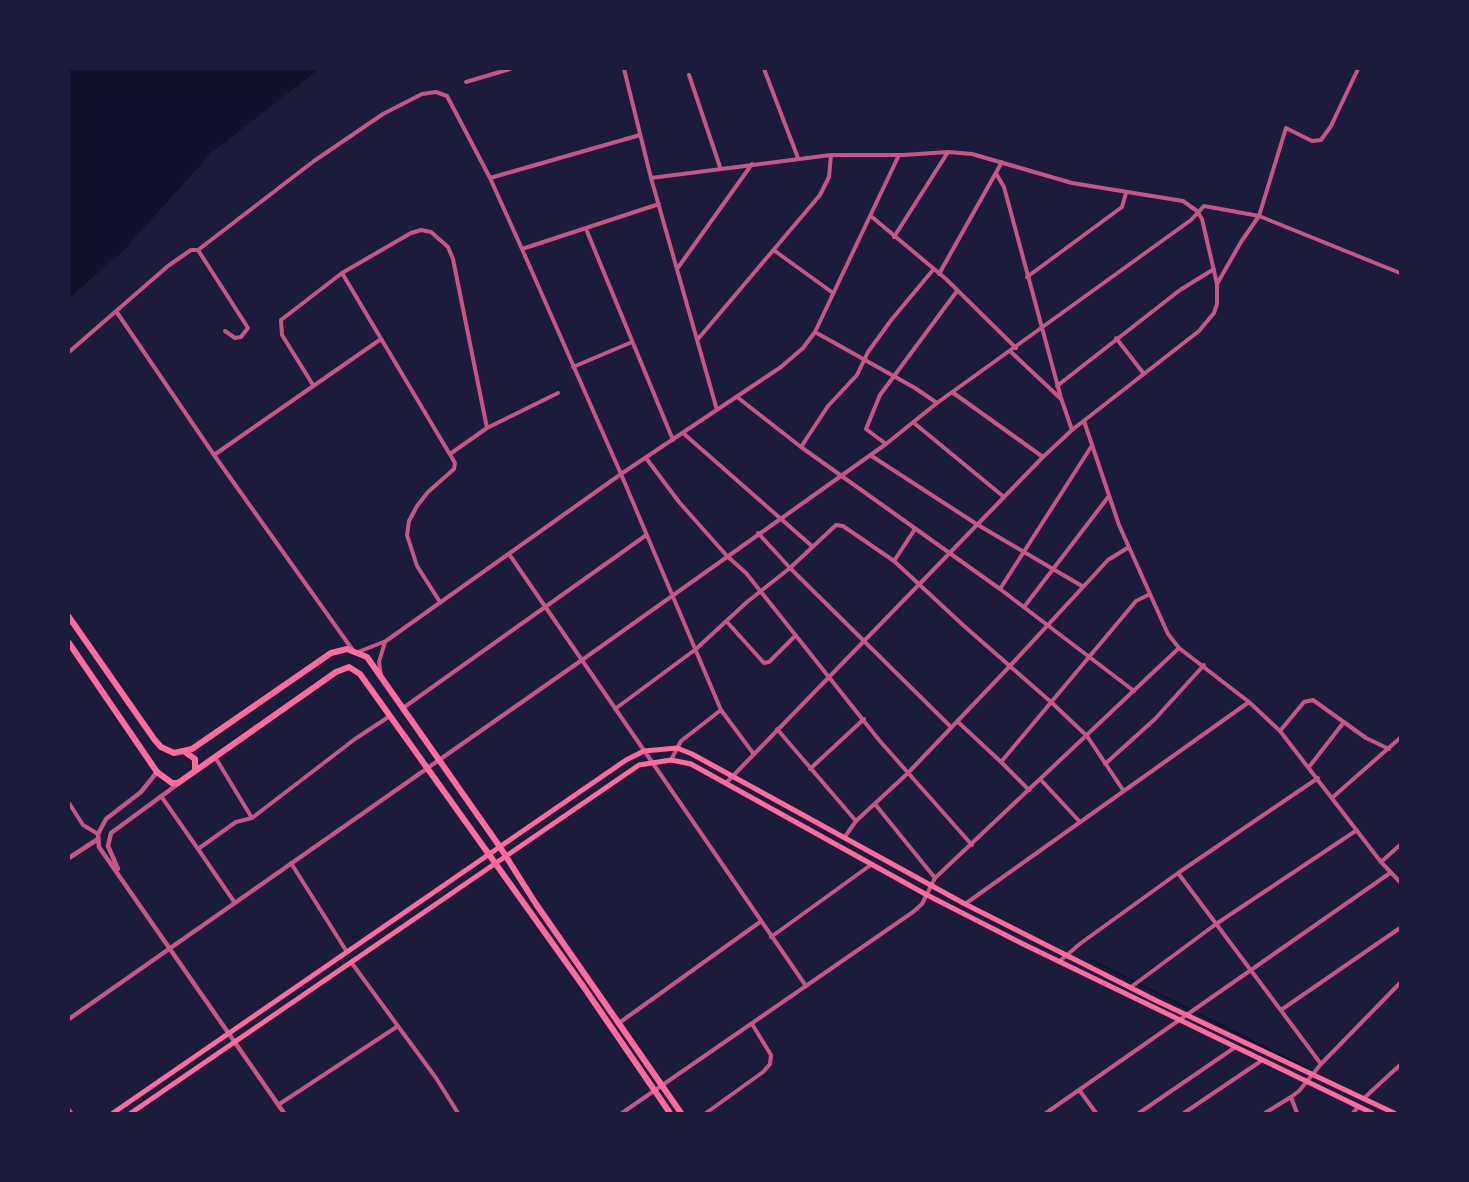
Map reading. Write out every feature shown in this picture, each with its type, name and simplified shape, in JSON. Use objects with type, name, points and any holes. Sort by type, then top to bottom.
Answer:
[{"type":"highway","points":[[69,617],[154,739],[168,751],[185,752],[195,759],[195,772]]},
{"type":"highway","points":[[69,643],[157,772],[166,781],[178,783],[343,668],[353,669],[360,674],[670,1113]]},
{"type":"highway","points":[[185,752],[208,739],[331,653],[340,650],[356,651],[367,657],[681,1113]]},
{"type":"main road","points":[[113,1113],[626,760],[644,751],[677,748],[692,754],[965,904],[1312,1076],[1394,1113]]},
{"type":"main road","points":[[126,1104],[131,1113],[639,765],[671,760],[691,764],[927,895],[1234,1048],[1372,1113]]},
{"type":"main road","points":[[551,813],[556,821]]},
{"type":"street","points":[[466,82],[510,69]]},
{"type":"street","points":[[624,69],[651,178],[717,410]]},
{"type":"street","points":[[764,69],[798,158]]},
{"type":"street","points":[[1217,284],[1259,216],[1286,128],[1312,141],[1321,140],[1331,126],[1358,69]]},
{"type":"street","points":[[689,75],[720,167]]},
{"type":"street","points":[[69,352],[183,254],[191,250],[198,250],[314,161],[383,114],[422,94],[436,92],[447,96],[490,178],[522,249],[721,710],[753,753]]},
{"type":"street","points":[[490,178],[640,135]]},
{"type":"street","points":[[651,178],[720,167],[831,155],[948,152],[972,154],[1072,183],[1176,199],[1197,212],[1204,229],[1217,284],[1217,304],[1208,321],[1072,430],[1043,457],[863,639],[726,783]]},
{"type":"street","points":[[894,237],[948,152]]},
{"type":"street","points":[[697,340],[775,251],[826,186],[831,155]]},
{"type":"street","points":[[116,310],[214,455],[356,651],[386,641],[621,474],[788,361],[803,348],[815,332],[872,217],[899,155]]},
{"type":"street","points":[[939,274],[997,175],[1002,162]]},
{"type":"street","points":[[677,269],[753,163]]},
{"type":"street","points":[[997,175],[1004,187],[1057,386],[1072,430]]},
{"type":"street","points":[[1027,277],[1122,207],[1126,193]]},
{"type":"street","points":[[522,249],[659,204]]},
{"type":"street","points":[[69,1019],[672,597],[758,533],[886,444],[937,403],[1042,330],[1209,205],[1259,216],[1400,273]]},
{"type":"street","points":[[872,217],[939,274],[1016,348]]},
{"type":"street","points":[[586,229],[673,440]]},
{"type":"street","points":[[313,385],[282,335],[281,320],[342,273],[411,233],[421,230],[440,238],[453,259],[488,428]]},
{"type":"street","points":[[198,250],[248,328],[241,337],[235,338],[225,331]]},
{"type":"street","points":[[775,251],[833,293]]},
{"type":"street","points":[[1057,386],[1190,282],[1214,269]]},
{"type":"street","points":[[801,447],[892,319],[933,270]]},
{"type":"street","points":[[342,273],[456,466],[417,506],[407,535],[417,566],[440,602]]},
{"type":"street","points":[[886,444],[866,429],[880,396],[957,291]]},
{"type":"street","points":[[815,332],[864,361],[894,375],[937,403]]},
{"type":"street","points":[[1116,338],[1144,374]]},
{"type":"street","points":[[214,455],[381,339]]},
{"type":"street","points":[[573,367],[632,342]]},
{"type":"street","points":[[1010,351],[1061,398]]},
{"type":"street","points":[[952,392],[1043,457]]},
{"type":"street","points":[[450,454],[488,428],[558,393]]},
{"type":"street","points":[[736,397],[801,447],[1000,589],[1134,691]]},
{"type":"street","points":[[1084,421],[1129,547],[1148,595],[1167,634],[1179,648],[1250,702],[1280,731],[1381,862],[1400,882]]},
{"type":"street","points":[[914,423],[1004,497]]},
{"type":"street","points":[[683,433],[778,520],[813,547]]},
{"type":"street","points":[[1000,589],[1092,446]]},
{"type":"street","points":[[870,455],[978,525],[1082,586]]},
{"type":"street","points":[[646,458],[727,556],[746,573],[759,592],[908,773],[972,844]]},
{"type":"street","points":[[1024,607],[1109,495]]},
{"type":"street","points":[[615,709],[696,649],[836,525],[843,526],[894,561],[1051,702],[1087,736],[1123,790]]},
{"type":"street","points":[[894,561],[915,529]]},
{"type":"street","points":[[758,533],[790,568],[951,727]]},
{"type":"street","points":[[403,708],[645,536]]},
{"type":"street","points":[[844,838],[856,821],[908,773],[1082,586],[1108,560],[1129,547]]},
{"type":"street","points":[[508,554],[806,986]]},
{"type":"street","points":[[1001,762],[1136,601],[1148,595]]},
{"type":"street","points":[[727,622],[764,663],[769,662],[795,636]]},
{"type":"street","points":[[382,679],[379,662],[386,641]]},
{"type":"street","points":[[622,1113],[913,912],[927,895],[935,878],[1179,648]]},
{"type":"street","points":[[1105,764],[1155,718],[1204,665]]},
{"type":"street","points":[[1280,731],[1308,699],[1313,700],[1366,738],[1389,749]]},
{"type":"street","points":[[965,904],[1250,702]]},
{"type":"street","points":[[671,760],[686,736],[721,710]]},
{"type":"street","points":[[198,849],[236,822],[252,818],[355,738],[390,716]]},
{"type":"street","points":[[810,769],[864,719]]},
{"type":"street","points":[[957,722],[1029,790]]},
{"type":"street","points":[[1310,767],[1344,722]]},
{"type":"street","points":[[777,729],[856,821]]},
{"type":"street","points":[[1333,797],[1400,738]]},
{"type":"street","points":[[215,757],[252,818]]},
{"type":"street","points":[[69,858],[98,837],[106,819],[141,792],[157,772]]},
{"type":"street","points":[[1061,960],[1178,873],[1318,778]]},
{"type":"street","points":[[1041,780],[1080,822]]},
{"type":"street","points":[[121,876],[108,846],[111,833],[178,783]]},
{"type":"street","points":[[161,796],[235,903]]},
{"type":"street","points":[[69,804],[83,825],[98,837],[101,852],[121,876],[284,1113]]},
{"type":"street","points":[[875,804],[935,878]]},
{"type":"street","points":[[1131,987],[1216,924],[1357,829]]},
{"type":"street","points":[[1381,862],[1400,845]]},
{"type":"street","points":[[291,863],[347,952]]},
{"type":"street","points":[[771,937],[872,864]]},
{"type":"street","points":[[1178,873],[1321,1064]]},
{"type":"street","points":[[1046,1113],[1390,873]]},
{"type":"street","points":[[619,1023],[760,922]]},
{"type":"street","points":[[1281,1010],[1400,928]]},
{"type":"street","points":[[350,962],[398,1026],[458,1113]]},
{"type":"street","points":[[1265,1113],[1291,1096],[1306,1082],[1400,983]]},
{"type":"street","points":[[706,1113],[763,1072],[770,1064],[771,1054],[752,1024]]},
{"type":"street","points":[[278,1105],[398,1026]]},
{"type":"street","points":[[1139,1113],[1234,1048]]},
{"type":"street","points":[[1184,1113],[1261,1061]]},
{"type":"street","points":[[1362,1100],[1400,1065]]},
{"type":"street","points":[[1080,1090],[1096,1113]]},
{"type":"street","points":[[1291,1096],[1297,1113]]},
{"type":"street","points":[[1353,1113],[1358,1107]]},
{"type":"shaded area","points":[[69,69],[319,69],[212,152],[122,252],[69,298]]},
{"type":"waterway","points":[[1091,960],[1308,1069]]}]
